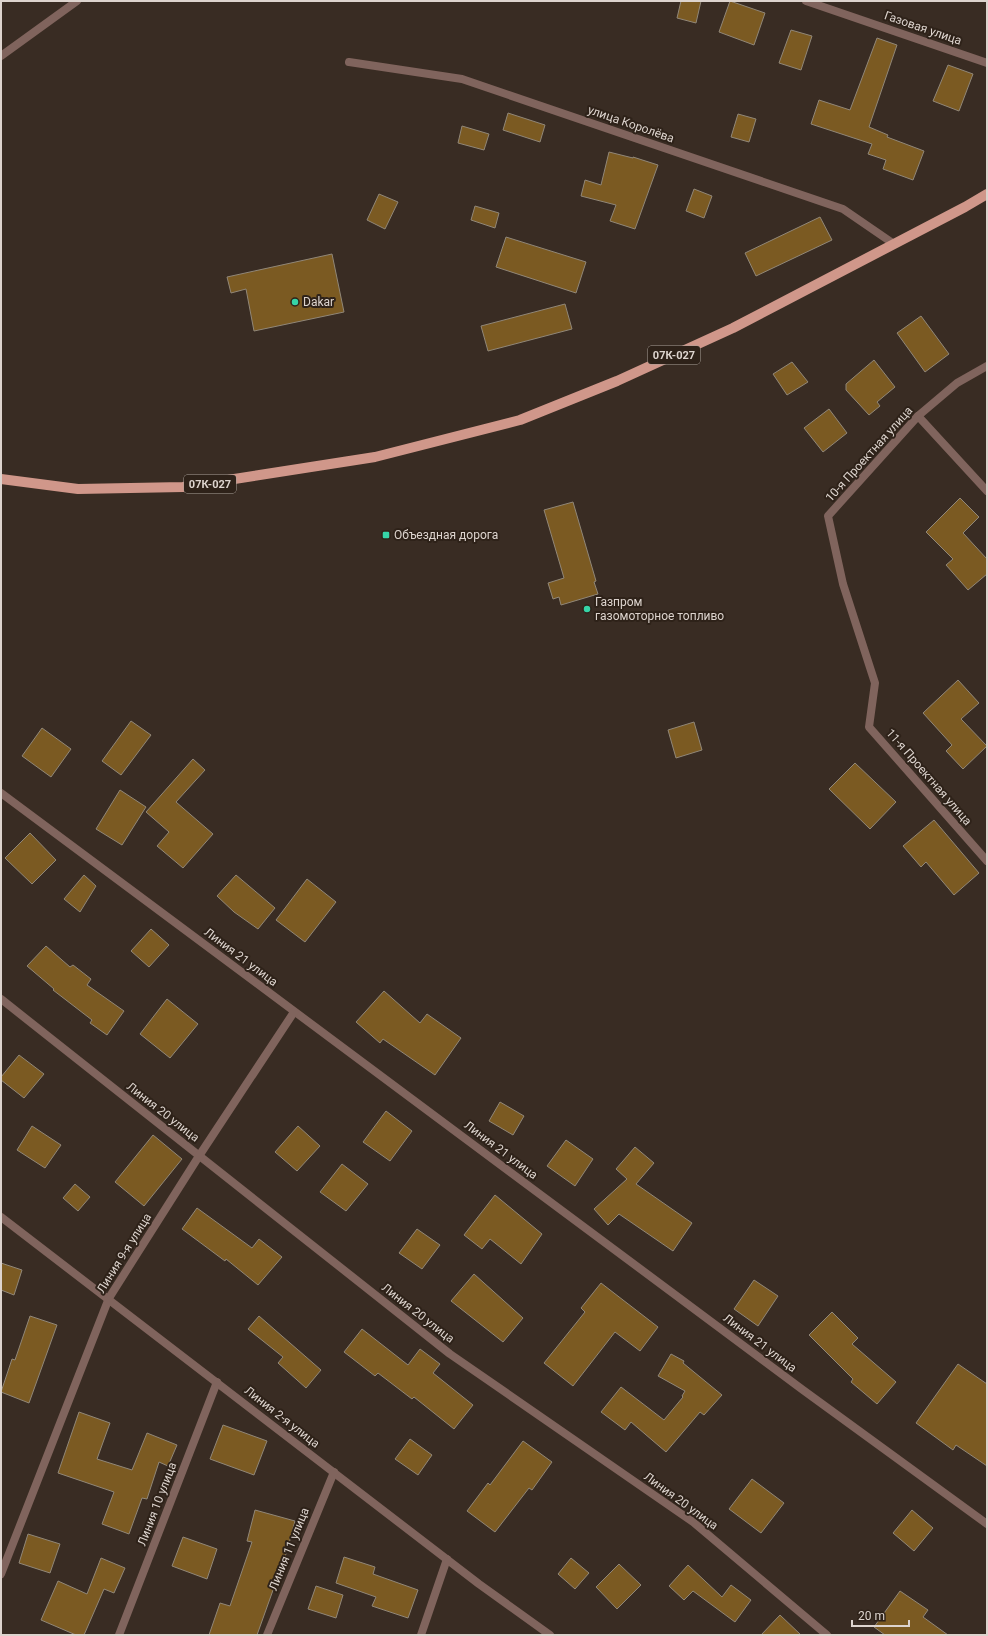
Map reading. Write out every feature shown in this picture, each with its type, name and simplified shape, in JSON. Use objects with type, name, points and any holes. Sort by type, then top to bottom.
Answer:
[{"type":"main road","name":"07К-027","points":[[1,479],[78,490],[183,487],[375,457],[520,420],[616,381],[733,328],[987,194]]},
{"type":"street","points":[[1,56],[77,1]]},
{"type":"street","name":"Газовая улица","points":[[806,1],[987,63]]},
{"type":"street","name":"улица Королёва","points":[[348,62],[470,82],[843,209],[894,244]]},
{"type":"street","name":"10-я Проектная улица","points":[[869,727],[875,683],[843,584],[828,516],[918,416],[957,383],[987,366]]},
{"type":"street","points":[[918,416],[987,491]]},
{"type":"street","name":"11-я Проектная улица","points":[[869,727],[987,861]]},
{"type":"street","name":"Линия 21 улица","points":[[1,794],[809,1395],[987,1524]]},
{"type":"street","name":"Линия 20 улица","points":[[1,999],[450,1354],[693,1522],[827,1635]]},
{"type":"street","name":"Линия 9-я улица","points":[[1,1574],[109,1298],[199,1156],[294,1012]]},
{"type":"street","name":"Линия 2-я улица","points":[[1,1217],[109,1298],[447,1559],[550,1635]]},
{"type":"street","name":"Линия 10 улица","points":[[119,1635],[217,1382]]},
{"type":"street","name":"Линия 11 улица","points":[[267,1635],[334,1472]]},
{"type":"street","points":[[421,1635],[447,1559]]},
{"type":"building","points":[[681,1],[701,1],[696,23],[677,18]]},
{"type":"building","points":[[730,1],[765,13],[754,45],[719,32]]},
{"type":"building","points":[[791,30],[812,36],[801,70],[779,63]]},
{"type":"building","points":[[877,38],[897,45],[869,127],[888,135],[887,137],[924,151],[913,180],[883,169],[886,160],[868,154],[872,144],[811,124],[819,100],[850,110]]},
{"type":"building","points":[[948,65],[973,74],[959,111],[933,101]]},
{"type":"building","points":[[508,113],[545,125],[540,142],[503,130]]},
{"type":"building","points":[[738,114],[756,119],[749,142],[731,137]]},
{"type":"building","points":[[462,126],[489,134],[484,150],[458,143]]},
{"type":"building","points":[[609,152],[633,157],[658,165],[635,229],[610,221],[616,205],[581,196],[585,180],[601,185]]},
{"type":"building","points":[[694,189],[712,196],[704,218],[686,211]]},
{"type":"building","points":[[379,194],[398,202],[385,229],[367,220]]},
{"type":"building","points":[[475,206],[499,213],[495,228],[471,220]]},
{"type":"building","points":[[820,217],[832,240],[756,276],[745,253]]},
{"type":"building","points":[[506,237],[586,262],[576,293],[496,267]]},
{"type":"building","name":"Dakar","points":[[332,254],[344,312],[254,331],[246,289],[231,293],[227,277]]},
{"type":"building","points":[[565,304],[572,329],[488,351],[481,326]]},
{"type":"building","points":[[921,316],[949,354],[925,372],[897,333]]},
{"type":"building","points":[[874,360],[895,387],[877,402],[880,406],[869,415],[846,390],[846,384]]},
{"type":"building","points":[[792,362],[808,382],[787,395],[773,374]]},
{"type":"building","points":[[829,409],[847,433],[823,452],[804,428]]},
{"type":"building","points":[[960,498],[979,517],[963,533],[987,559],[987,574],[968,590],[946,565],[953,559],[926,532]]},
{"type":"building","points":[[573,502],[596,581],[594,582],[598,594],[561,605],[559,597],[553,599],[548,583],[564,578],[544,510]]},
{"type":"building","points":[[958,680],[979,703],[961,719],[987,746],[963,769],[946,751],[952,745],[923,713]]},
{"type":"building","points":[[131,721],[151,735],[121,775],[102,761]]},
{"type":"building","points":[[694,722],[702,750],[676,758],[668,730]]},
{"type":"building","points":[[42,728],[71,749],[51,777],[22,756]]},
{"type":"building","points":[[193,759],[205,770],[176,802],[213,834],[183,868],[157,846],[169,832],[146,812]]},
{"type":"building","points":[[855,763],[896,802],[870,829],[829,789]]},
{"type":"building","points":[[120,790],[146,807],[122,845],[96,829]]},
{"type":"building","points":[[934,820],[979,873],[954,895],[926,862],[921,867],[903,846]]},
{"type":"building","points":[[30,833],[56,860],[32,884],[5,858]]},
{"type":"building","points":[[84,875],[96,886],[80,912],[64,899]]},
{"type":"building","points":[[236,875],[275,908],[258,929],[234,912],[217,896]]},
{"type":"building","points":[[307,879],[336,902],[305,942],[276,920]]},
{"type":"building","points":[[151,929],[169,945],[149,967],[131,951]]},
{"type":"building","points":[[46,946],[70,967],[73,965],[91,979],[87,985],[124,1011],[107,1035],[90,1023],[92,1020],[53,990],[54,989],[27,966]]},
{"type":"building","points":[[384,991],[420,1023],[427,1014],[461,1038],[435,1075],[383,1039],[380,1043],[356,1022]]},
{"type":"building","points":[[167,999],[198,1024],[170,1058],[140,1034]]},
{"type":"building","points":[[19,1055],[44,1074],[24,1098],[1,1080],[1,1077]]},
{"type":"building","points":[[500,1102],[524,1116],[513,1135],[489,1121]]},
{"type":"building","points":[[386,1111],[412,1131],[390,1161],[363,1142]]},
{"type":"building","points":[[32,1126],[61,1145],[45,1168],[17,1150]]},
{"type":"building","points":[[298,1126],[320,1146],[297,1171],[275,1152]]},
{"type":"building","points":[[153,1135],[182,1159],[144,1206],[115,1182]]},
{"type":"building","points":[[566,1140],[593,1159],[575,1186],[547,1166]]},
{"type":"building","points":[[635,1147],[654,1163],[636,1184],[692,1223],[673,1251],[619,1214],[608,1225],[594,1209],[627,1179],[616,1169]]},
{"type":"building","points":[[342,1164],[368,1184],[346,1211],[320,1192]]},
{"type":"building","points":[[75,1184],[90,1197],[78,1211],[63,1198]]},
{"type":"building","points":[[495,1195],[542,1234],[521,1264],[490,1239],[482,1249],[464,1235]]},
{"type":"building","points":[[197,1208],[252,1248],[259,1239],[282,1257],[258,1285],[226,1259],[225,1261],[182,1229]]},
{"type":"building","points":[[417,1229],[440,1245],[422,1269],[399,1253]]},
{"type":"building","points":[[1,1263],[22,1270],[14,1295],[1,1290]]},
{"type":"building","points":[[474,1274],[523,1318],[503,1342],[451,1301]]},
{"type":"building","points":[[754,1280],[778,1296],[758,1326],[734,1309]]},
{"type":"building","points":[[601,1283],[658,1327],[640,1351],[615,1332],[573,1386],[544,1363],[585,1312],[581,1308]]},
{"type":"building","points":[[832,1312],[858,1338],[852,1344],[896,1382],[877,1404],[851,1382],[853,1379],[809,1335]]},
{"type":"building","points":[[30,1316],[57,1325],[29,1403],[1,1392],[12,1359],[15,1360]]},
{"type":"building","points":[[259,1316],[321,1370],[306,1388],[278,1363],[283,1357],[248,1329]]},
{"type":"building","points":[[362,1329],[408,1365],[420,1349],[440,1364],[433,1373],[473,1405],[454,1429],[414,1397],[412,1399],[378,1373],[375,1376],[344,1352]]},
{"type":"building","points":[[671,1354],[684,1361],[683,1363],[722,1395],[704,1415],[700,1412],[666,1452],[631,1422],[625,1430],[601,1412],[621,1387],[664,1420],[683,1397],[682,1396],[685,1391],[658,1376]]},
{"type":"building","points":[[958,1364],[987,1384],[987,1466],[956,1445],[953,1450],[916,1423]]},
{"type":"building","points":[[79,1412],[110,1423],[97,1459],[132,1470],[147,1433],[177,1445],[168,1466],[159,1462],[147,1499],[142,1498],[129,1534],[102,1524],[114,1492],[58,1473]]},
{"type":"building","points":[[223,1425],[267,1441],[254,1475],[210,1459]]},
{"type":"building","points":[[410,1439],[432,1455],[418,1475],[395,1459]]},
{"type":"building","points":[[523,1441],[552,1462],[532,1490],[529,1488],[495,1532],[467,1511],[488,1483],[490,1485]]},
{"type":"building","points":[[752,1479],[784,1503],[761,1533],[729,1509]]},
{"type":"building","points":[[255,1510],[295,1521],[287,1551],[257,1635],[209,1635],[220,1603],[230,1606],[252,1542],[247,1541]]},
{"type":"building","points":[[912,1510],[933,1528],[914,1551],[893,1533]]},
{"type":"building","points":[[28,1534],[60,1544],[50,1573],[19,1563]]},
{"type":"building","points":[[183,1537],[217,1549],[207,1579],[172,1566]]},
{"type":"building","points":[[344,1557],[375,1567],[373,1574],[418,1590],[408,1618],[372,1606],[376,1597],[336,1583]]},
{"type":"building","points":[[101,1558],[125,1568],[114,1593],[104,1589],[84,1635],[76,1635],[41,1620],[58,1581],[87,1594]]},
{"type":"building","points":[[571,1558],[589,1573],[575,1589],[558,1574]]},
{"type":"building","points":[[619,1564],[641,1585],[617,1609],[596,1587]]},
{"type":"building","points":[[688,1565],[722,1597],[731,1585],[751,1600],[735,1622],[693,1591],[684,1600],[669,1586]]},
{"type":"building","points":[[316,1586],[343,1595],[336,1618],[308,1609]]},
{"type":"building","points":[[900,1591],[928,1610],[923,1617],[948,1635],[885,1635],[874,1627]]},
{"type":"building","points":[[780,1615],[801,1635],[761,1635]]},
{"type":"place","name":"Dakar","points":[[295,302]]},
{"type":"place","name":"Объездная дорога","points":[[386,535]]},
{"type":"place","name":"Газпром газомоторное топливо","points":[[587,609]]}]
